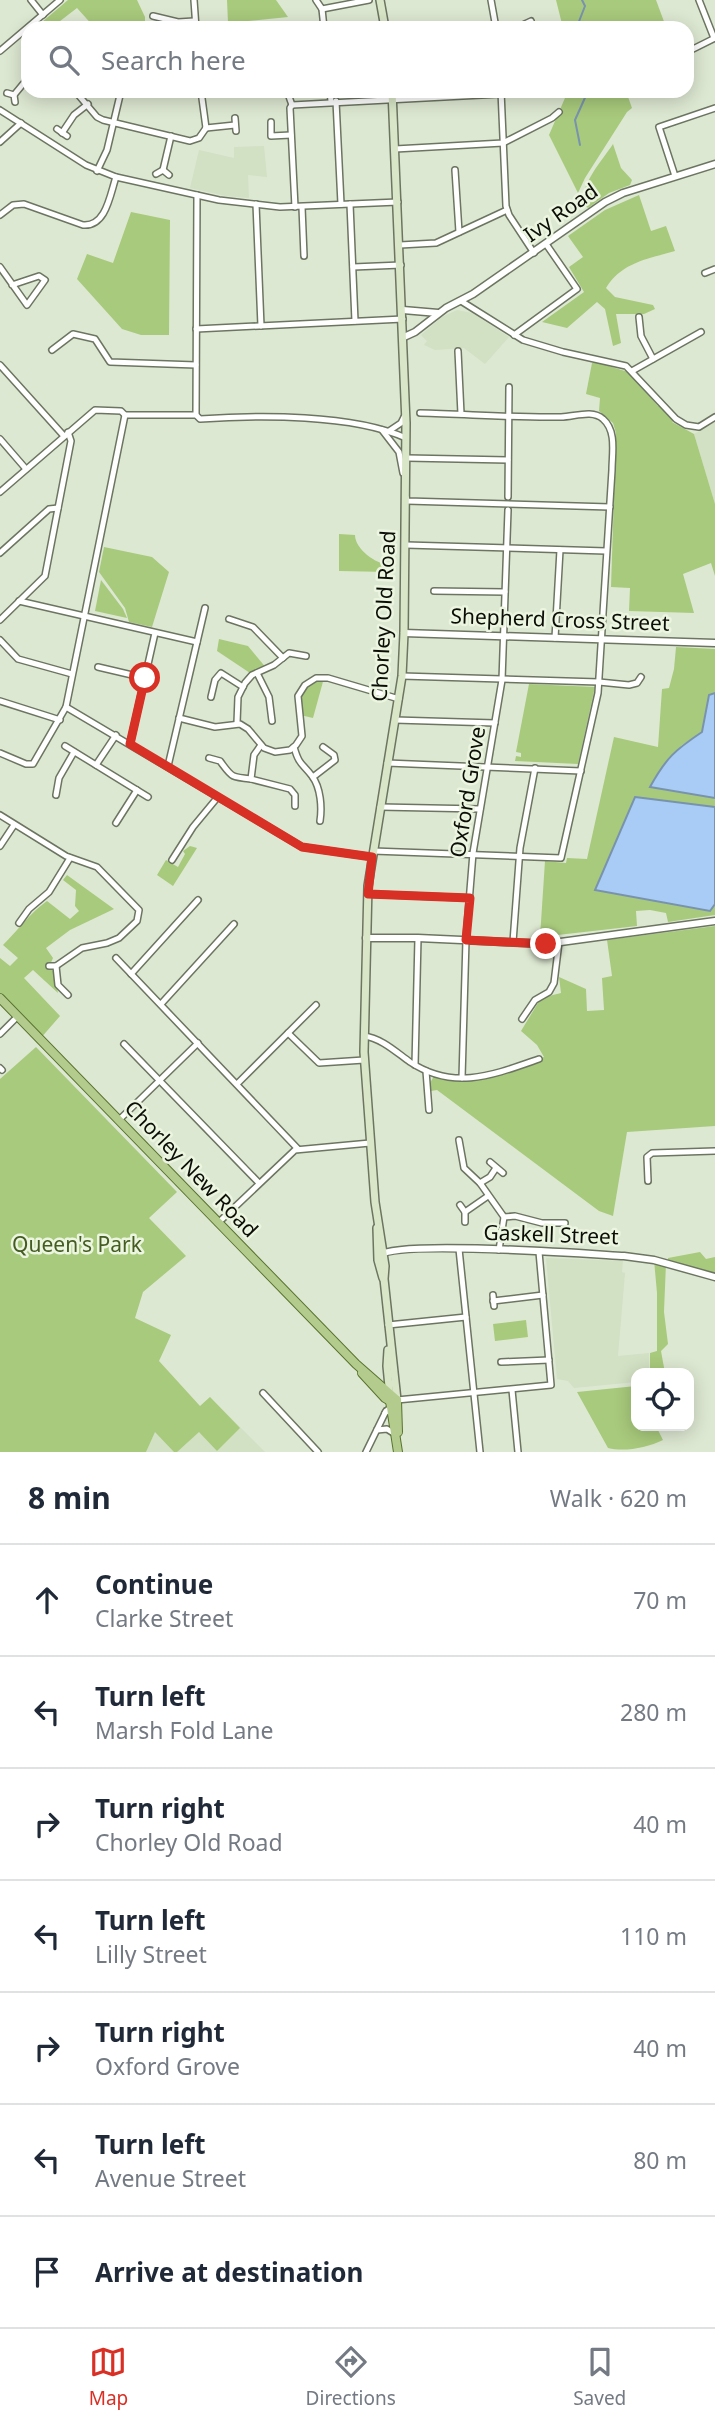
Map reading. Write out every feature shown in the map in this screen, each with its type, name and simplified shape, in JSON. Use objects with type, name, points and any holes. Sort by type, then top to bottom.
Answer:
[{"type":"main road","points":[[380,0],[384,21]]},
{"type":"main road","name":"Chorley Old Road","points":[[391,1403],[390,1338],[384,1279],[385,1250],[378,1223],[370,1143],[364,1036],[368,894],[399,699],[404,633],[406,412],[392,98]]},
{"type":"main road","name":"Chorley New Road","points":[[0,998],[391,1403]]},
{"type":"main road","name":"Chorley Old Road","points":[[378,1223],[378,1260],[384,1279]]},
{"type":"main road","points":[[391,1403],[397,1443]]},
{"type":"street","points":[[31,0],[43,15]]},
{"type":"street","points":[[35,21],[60,0]]},
{"type":"street","points":[[194,0],[194,21]]},
{"type":"street","points":[[316,0],[322,9],[323,21]]},
{"type":"street","points":[[322,9],[369,0]]},
{"type":"street","points":[[491,0],[495,21]]},
{"type":"street","points":[[694,48],[715,38],[699,0]]},
{"type":"street","points":[[163,19],[164,11]]},
{"type":"street","points":[[153,16],[173,21]]},
{"type":"street","points":[[1,47],[21,32]]},
{"type":"street","points":[[12,96],[21,86]]},
{"type":"street","points":[[82,98],[97,117],[196,140],[204,134],[206,128],[202,98]]},
{"type":"street","points":[[97,171],[107,150],[119,98]]},
{"type":"street","points":[[290,98],[292,105]]},
{"type":"street","points":[[333,98],[341,204]]},
{"type":"street","points":[[292,105],[359,98]]},
{"type":"street","points":[[501,98],[507,210],[534,253]]},
{"type":"street","points":[[62,133],[74,115],[88,104]]},
{"type":"street","points":[[292,105],[289,108],[295,207]]},
{"type":"street","points":[[675,176],[659,127],[715,108]]},
{"type":"street","points":[[0,110],[97,171],[116,177],[197,195],[256,204],[295,207],[398,202]]},
{"type":"street","points":[[395,149],[503,143],[559,112]]},
{"type":"street","points":[[271,122],[271,136],[291,135]]},
{"type":"street","points":[[0,142],[21,124]]},
{"type":"street","points":[[206,128],[235,125]]},
{"type":"street","points":[[156,174],[163,170],[171,136]]},
{"type":"street","name":"Ivy Road","points":[[404,337],[534,253],[605,202],[675,176],[714,167]]},
{"type":"street","points":[[163,170],[169,175]]},
{"type":"street","points":[[454,170],[459,232]]},
{"type":"street","points":[[0,215],[20,203],[83,225],[91,225],[101,218],[116,177]]},
{"type":"street","points":[[196,415],[197,195]]},
{"type":"street","points":[[256,204],[261,326]]},
{"type":"street","points":[[350,204],[355,321]]},
{"type":"street","points":[[302,206],[304,256]]},
{"type":"street","points":[[400,245],[433,244],[507,210]]},
{"type":"street","points":[[514,335],[577,289],[546,244]]},
{"type":"street","points":[[353,267],[401,265]]},
{"type":"street","points":[[0,267],[12,285],[27,305],[45,280],[39,276],[12,285]]},
{"type":"street","points":[[705,273],[715,269]]},
{"type":"street","points":[[461,301],[514,335],[563,352],[619,363],[632,371],[680,422],[699,427],[715,417]]},
{"type":"street","points":[[403,310],[438,313]]},
{"type":"street","points":[[639,317],[641,336],[653,359]]},
{"type":"street","points":[[197,329],[403,319]]},
{"type":"street","points":[[632,371],[701,332]]},
{"type":"street","points":[[52,350],[70,335],[92,338],[100,344],[110,362],[196,365]]},
{"type":"street","points":[[458,351],[461,414]]},
{"type":"street","points":[[0,365],[71,441],[45,576],[0,620]]},
{"type":"street","points":[[508,497],[509,387]]},
{"type":"street","points":[[0,492],[93,411],[121,411],[125,415],[196,415],[200,419],[307,419],[386,430],[406,438]]},
{"type":"street","points":[[66,706],[306,849],[373,854],[473,853],[561,858],[599,682],[612,434],[605,421],[593,411],[560,417],[420,413]]},
{"type":"street","points":[[386,430],[401,424],[406,412]]},
{"type":"street","points":[[0,752],[31,765],[66,706],[125,415]]},
{"type":"street","points":[[386,430],[401,457],[407,501],[610,507]]},
{"type":"street","points":[[0,439],[26,469]]},
{"type":"street","points":[[407,458],[508,460]]},
{"type":"street","points":[[0,554],[50,508],[58,508]]},
{"type":"street","name":"Oxford Grove","points":[[462,1079],[466,940],[473,853],[502,680],[508,510]]},
{"type":"street","points":[[406,545],[607,551]]},
{"type":"street","points":[[555,638],[560,550]]},
{"type":"street","points":[[435,591],[505,592]]},
{"type":"street","points":[[19,601],[197,642]]},
{"type":"street","points":[[168,766],[174,753],[179,718],[205,608]]},
{"type":"street","points":[[229,619],[253,627],[283,658]]},
{"type":"street","points":[[130,744],[155,632]]},
{"type":"street","name":"Shepherd Cross Street","points":[[404,633],[715,643]]},
{"type":"street","points":[[0,640],[18,659],[72,674]]},
{"type":"street","points":[[237,723],[238,697],[243,687],[257,673],[292,652],[306,656]]},
{"type":"street","points":[[98,667],[145,678]]},
{"type":"street","points":[[211,697],[215,680],[221,673],[243,687]]},
{"type":"street","points":[[257,673],[269,697],[272,721]]},
{"type":"street","points":[[402,676],[629,685],[637,683],[641,677]]},
{"type":"street","points":[[179,718],[215,727],[237,723],[246,727],[261,745],[278,753],[294,747],[302,733],[298,696],[302,688],[312,680],[328,678],[399,699]]},
{"type":"street","points":[[629,685],[633,691]]},
{"type":"street","points":[[0,701],[60,720]]},
{"type":"street","points":[[395,719],[495,723]]},
{"type":"street","points":[[96,765],[116,735]]},
{"type":"street","points":[[251,779],[254,755],[261,745]]},
{"type":"street","points":[[65,746],[148,797]]},
{"type":"street","points":[[294,747],[302,767],[313,777],[321,791],[320,821]]},
{"type":"street","points":[[313,777],[335,760],[334,755],[323,747]]},
{"type":"street","points":[[63,793],[56,793],[61,774],[74,752]]},
{"type":"street","points":[[209,758],[220,761],[232,776],[290,789],[295,795],[295,806]]},
{"type":"street","points":[[387,763],[581,771]]},
{"type":"street","points":[[513,942],[519,855],[535,768]]},
{"type":"street","points":[[116,819],[137,790]]},
{"type":"street","points":[[172,860],[193,827],[217,798]]},
{"type":"street","points":[[380,807],[480,809]]},
{"type":"street","points":[[0,815],[70,858],[102,871],[136,905],[139,916],[118,937],[107,943],[82,948],[52,966],[58,985],[68,995]]},
{"type":"street","points":[[0,846],[15,825]]},
{"type":"street","points":[[18,924],[29,909],[49,892],[70,858]]},
{"type":"street","points":[[368,894],[470,898]]},
{"type":"street","points":[[131,974],[198,900]]},
{"type":"street","points":[[366,939],[418,938],[536,944],[715,921]]},
{"type":"street","points":[[160,1004],[234,925]]},
{"type":"street","points":[[415,1065],[418,938]]},
{"type":"street","points":[[517,1009],[524,1017],[535,1000],[549,992],[554,983],[559,942]]},
{"type":"street","points":[[116,958],[298,1149]]},
{"type":"street","points":[[237,1084],[316,1005]]},
{"type":"street","points":[[0,1034],[18,1016]]},
{"type":"street","points":[[288,1033],[319,1063],[364,1060]]},
{"type":"street","points":[[364,1036],[375,1038],[426,1072],[443,1077],[462,1079],[491,1075],[539,1059]]},
{"type":"street","points":[[119,1120],[198,1043]]},
{"type":"street","points":[[124,1044],[259,1183]]},
{"type":"street","points":[[426,1072],[425,1100],[429,1110]]},
{"type":"street","points":[[459,1140],[464,1151],[464,1168],[480,1184],[504,1217],[499,1250]]},
{"type":"street","points":[[218,1223],[289,1154],[298,1149],[370,1143]]},
{"type":"street","points":[[657,1182],[647,1181],[647,1157],[652,1153],[715,1151]]},
{"type":"street","points":[[489,1162],[503,1173]]},
{"type":"street","points":[[480,1184],[490,1177],[496,1168]]},
{"type":"street","points":[[465,1212],[488,1196]]},
{"type":"street","points":[[460,1205],[465,1212],[465,1222]]},
{"type":"street","points":[[552,1215],[552,1223]]},
{"type":"street","points":[[504,1217],[565,1223]]},
{"type":"street","points":[[376,1238],[385,1250],[378,1260]]},
{"type":"street","name":"Gaskell Street","points":[[385,1250],[437,1248],[639,1257],[715,1277]]},
{"type":"street","points":[[459,1249],[480,1452]]},
{"type":"street","points":[[366,1452],[391,1403],[551,1385],[539,1252]]},
{"type":"street","points":[[493,1301],[543,1295]]},
{"type":"street","points":[[388,1325],[466,1317]]},
{"type":"street","points":[[505,1361],[549,1360]]},
{"type":"street","points":[[512,1391],[518,1452]]},
{"type":"street","points":[[263,1393],[318,1452]]},
{"type":"street","points":[[377,1430],[387,1429],[397,1443]]},
{"type":"shaded area","points":[[264,146],[267,177],[248,175],[249,198],[190,188],[199,150],[234,158],[234,147]]},
{"type":"shaded area","points":[[457,310],[472,313],[509,337],[485,364],[464,348],[435,350],[424,345],[427,341],[421,335],[442,317]]},
{"type":"shaded area","points":[[715,422],[715,504],[694,434]]},
{"type":"shaded area","points":[[546,1258],[623,1261],[622,1272],[625,1273],[618,1356],[649,1353],[649,1368],[631,1368],[631,1382],[574,1388],[568,1381],[557,1379]]},
{"type":"shaded area","points":[[210,1397],[265,1452],[146,1452],[155,1431],[187,1419]]},
{"type":"green space","points":[[68,0],[137,0],[145,17],[145,21],[89,21],[77,8],[60,21],[43,21]]},
{"type":"green space","points":[[227,0],[276,0],[288,17],[248,21],[228,21]]},
{"type":"green space","points":[[556,0],[656,0],[664,21],[561,21]]},
{"type":"green space","points":[[565,98],[628,98],[632,108],[585,178],[578,193],[549,135]]},
{"type":"green space","points":[[613,144],[621,168],[632,180],[630,185],[609,193],[588,208],[582,203],[586,187]]},
{"type":"green space","points":[[639,195],[651,231],[666,226],[675,251],[628,267],[612,279],[606,288],[615,297],[653,305],[655,309],[644,314],[616,314],[621,343],[613,346],[605,309],[597,302],[567,328],[542,322],[584,292],[569,267],[583,257],[568,236],[605,210]]},
{"type":"green space","points":[[131,212],[170,220],[169,335],[141,335],[122,329],[77,279],[87,254],[113,263]]},
{"type":"green space","points":[[592,363],[628,372],[658,406],[662,403],[676,419],[672,422],[694,434],[715,504],[715,576],[711,563],[683,574],[694,613],[629,611],[630,588],[611,587],[616,433],[613,423],[599,411],[600,398],[586,394]]},
{"type":"green space","points":[[339,534],[355,535],[362,550],[373,559],[389,565],[389,572],[339,571]]},
{"type":"green space","points":[[104,547],[152,557],[169,572],[152,627],[129,622],[125,608],[99,572]]},
{"type":"green space","points":[[101,580],[123,609],[127,618],[95,611]]},
{"type":"green space","points":[[219,639],[248,646],[267,669],[250,673],[217,651]]},
{"type":"green space","points":[[676,647],[715,649],[715,693],[709,695],[702,732],[682,745],[651,787],[715,798],[715,807],[635,797],[596,890],[710,911],[715,904],[715,915],[668,922],[666,913],[636,911],[637,926],[540,937],[545,861],[566,863],[567,858],[587,859],[614,737],[658,747],[662,689],[669,688]]},
{"type":"green space","points":[[324,678],[313,718],[300,715],[298,696],[308,682]]},
{"type":"green space","points":[[529,684],[595,687],[578,764],[515,761],[516,756],[521,757],[521,753],[516,752]]},
{"type":"green space","points":[[190,846],[197,848],[173,886],[157,875],[166,860],[178,867],[185,854],[183,851]]},
{"type":"green space","points":[[67,875],[114,909],[70,930],[46,948],[53,958],[49,967],[53,971],[58,993],[33,970],[24,978],[60,1016],[40,1039],[0,998],[0,958],[10,966],[18,958],[3,945],[47,901],[70,919],[79,911],[75,906],[76,890],[63,880]]},
{"type":"green space","points":[[715,926],[715,1126],[627,1132],[613,1216],[599,1211],[437,1090],[431,1091],[430,1083],[434,1076],[493,1075],[544,1057],[537,1045],[521,1031],[541,998],[561,993],[559,977],[586,989],[587,1011],[604,1010],[602,978],[612,976],[607,940]]},
{"type":"green space","name":"Queen's Park","points":[[36,1047],[177,1192],[149,1218],[186,1256],[143,1292],[135,1318],[171,1335],[159,1361],[200,1406],[210,1397],[240,1428],[217,1451],[199,1432],[174,1452],[155,1432],[146,1452],[0,1452],[0,1079]]},
{"type":"green space","points":[[700,1252],[706,1259],[715,1257],[715,1277],[668,1264],[668,1258]]},
{"type":"green space","points":[[654,1260],[666,1263],[664,1312],[668,1344],[661,1351],[664,1368],[650,1368],[650,1353],[657,1351]]},
{"type":"green space","points":[[526,1320],[528,1337],[495,1341],[493,1324]]},
{"type":"green space","points":[[631,1387],[631,1431],[658,1431],[663,1440],[636,1448],[608,1448],[577,1392]]},
{"type":"water","points":[[715,693],[715,798],[650,787],[672,755],[702,732],[709,695]]},
{"type":"water","points":[[635,797],[715,807],[715,904],[710,911],[595,890]]},
{"type":"waterway","points":[[579,21],[585,6],[582,0]]},
{"type":"waterway","points":[[580,145],[575,120],[585,98]]},
{"type":"route","points":[[145,678],[130,744],[302,847],[372,857],[368,894],[470,898],[466,940],[546,944]]}]
